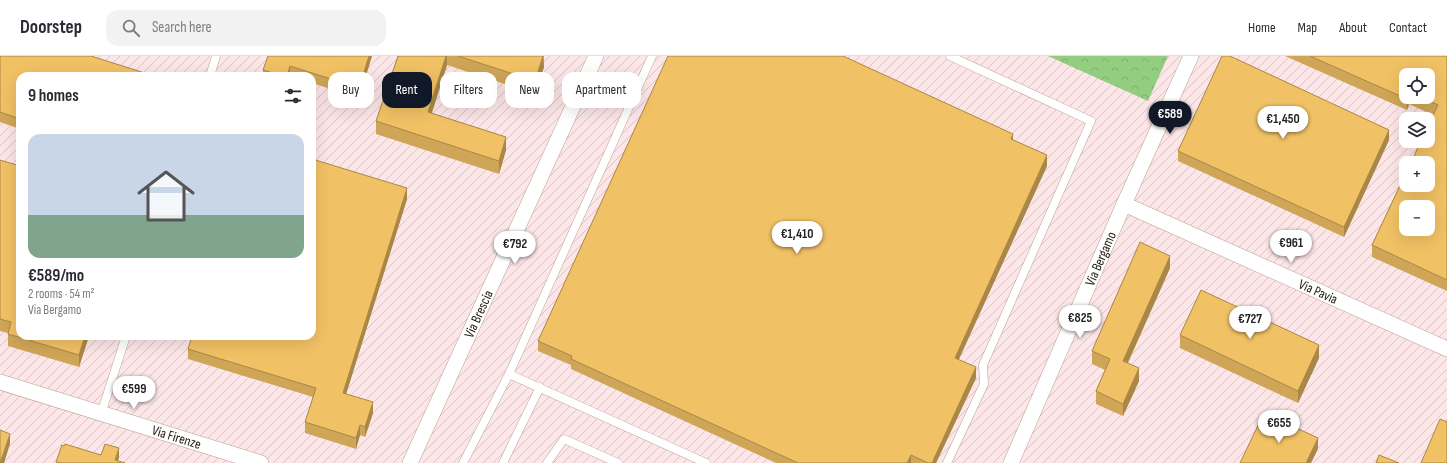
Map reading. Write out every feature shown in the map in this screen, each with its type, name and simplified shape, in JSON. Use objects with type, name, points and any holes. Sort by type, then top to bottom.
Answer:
[{"type":"street","name":"Via Brescia","points":[[410,463],[596,56]]},
{"type":"street","name":"Via Bergamo","points":[[1011,463],[1124,204],[1191,56]]},
{"type":"street","name":"Via Pavia","points":[[1124,204],[1447,349]]},
{"type":"street","name":"Via Firenze","points":[[0,382],[261,463]]},
{"type":"lane","points":[[211,72],[216,56]]},
{"type":"lane","points":[[463,463],[509,374],[652,56]]},
{"type":"lane","points":[[947,463],[984,384],[983,365],[1091,121],[950,56]]},
{"type":"lane","points":[[101,414],[125,340]]},
{"type":"lane","points":[[509,374],[706,463]]},
{"type":"lane","points":[[503,463],[540,387]]},
{"type":"lane","points":[[547,463],[564,439],[618,463]]},
{"type":"shaded area","points":[[0,56],[1447,56],[1447,463],[0,463]]},
{"type":"green space","points":[[1048,56],[1168,56],[1148,101]]},
{"type":"building","points":[[0,56],[91,56],[141,72],[16,72],[16,118],[0,112]]},
{"type":"building","points":[[268,56],[369,56],[364,72],[328,72],[328,78],[316,74],[316,72],[309,72],[290,66],[288,72],[269,72],[263,70]]},
{"type":"building","points":[[398,56],[446,56],[432,100],[432,72],[393,72]]},
{"type":"building","points":[[458,56],[543,56],[538,72],[507,72]]},
{"type":"building","points":[[668,56],[843,56],[1013,134],[1011,139],[1047,155],[955,358],[976,367],[932,463],[928,463],[911,455],[907,463],[798,463],[571,359],[572,356],[538,341]]},
{"type":"building","points":[[1222,56],[1230,56],[1389,130],[1344,227],[1178,151]]},
{"type":"building","points":[[1310,56],[1447,56],[1447,280],[1372,245],[1399,188],[1399,192],[1435,192],[1435,156],[1414,156],[1418,148],[1435,148],[1435,112],[1438,105],[1435,104],[1435,68],[1399,68],[1399,95]]},
{"type":"building","points":[[382,103],[382,108],[429,108],[428,112],[506,137],[499,161],[376,121]]},
{"type":"building","points":[[0,160],[16,165],[16,336],[8,334],[11,322],[0,319]]},
{"type":"building","points":[[316,160],[407,188],[343,393],[373,402],[365,427],[360,425],[356,438],[305,422],[316,388],[188,349],[191,340],[316,340]]},
{"type":"building","points":[[1140,242],[1170,256],[1123,361],[1139,368],[1123,404],[1096,391],[1110,359],[1092,351]]},
{"type":"building","points":[[1201,290],[1319,345],[1298,391],[1180,335]]},
{"type":"building","points":[[28,340],[84,340],[79,355]]},
{"type":"building","points":[[1264,413],[1318,438],[1306,463],[1240,463]]},
{"type":"building","points":[[1440,419],[1447,422],[1447,463],[1421,463]]},
{"type":"building","points":[[0,430],[10,434],[0,463]]},
{"type":"building","points":[[65,444],[101,455],[105,444],[119,448],[115,460],[125,463],[56,462],[62,445],[64,446]]},
{"type":"building","points":[[1379,455],[1399,463],[1376,463]]}]
